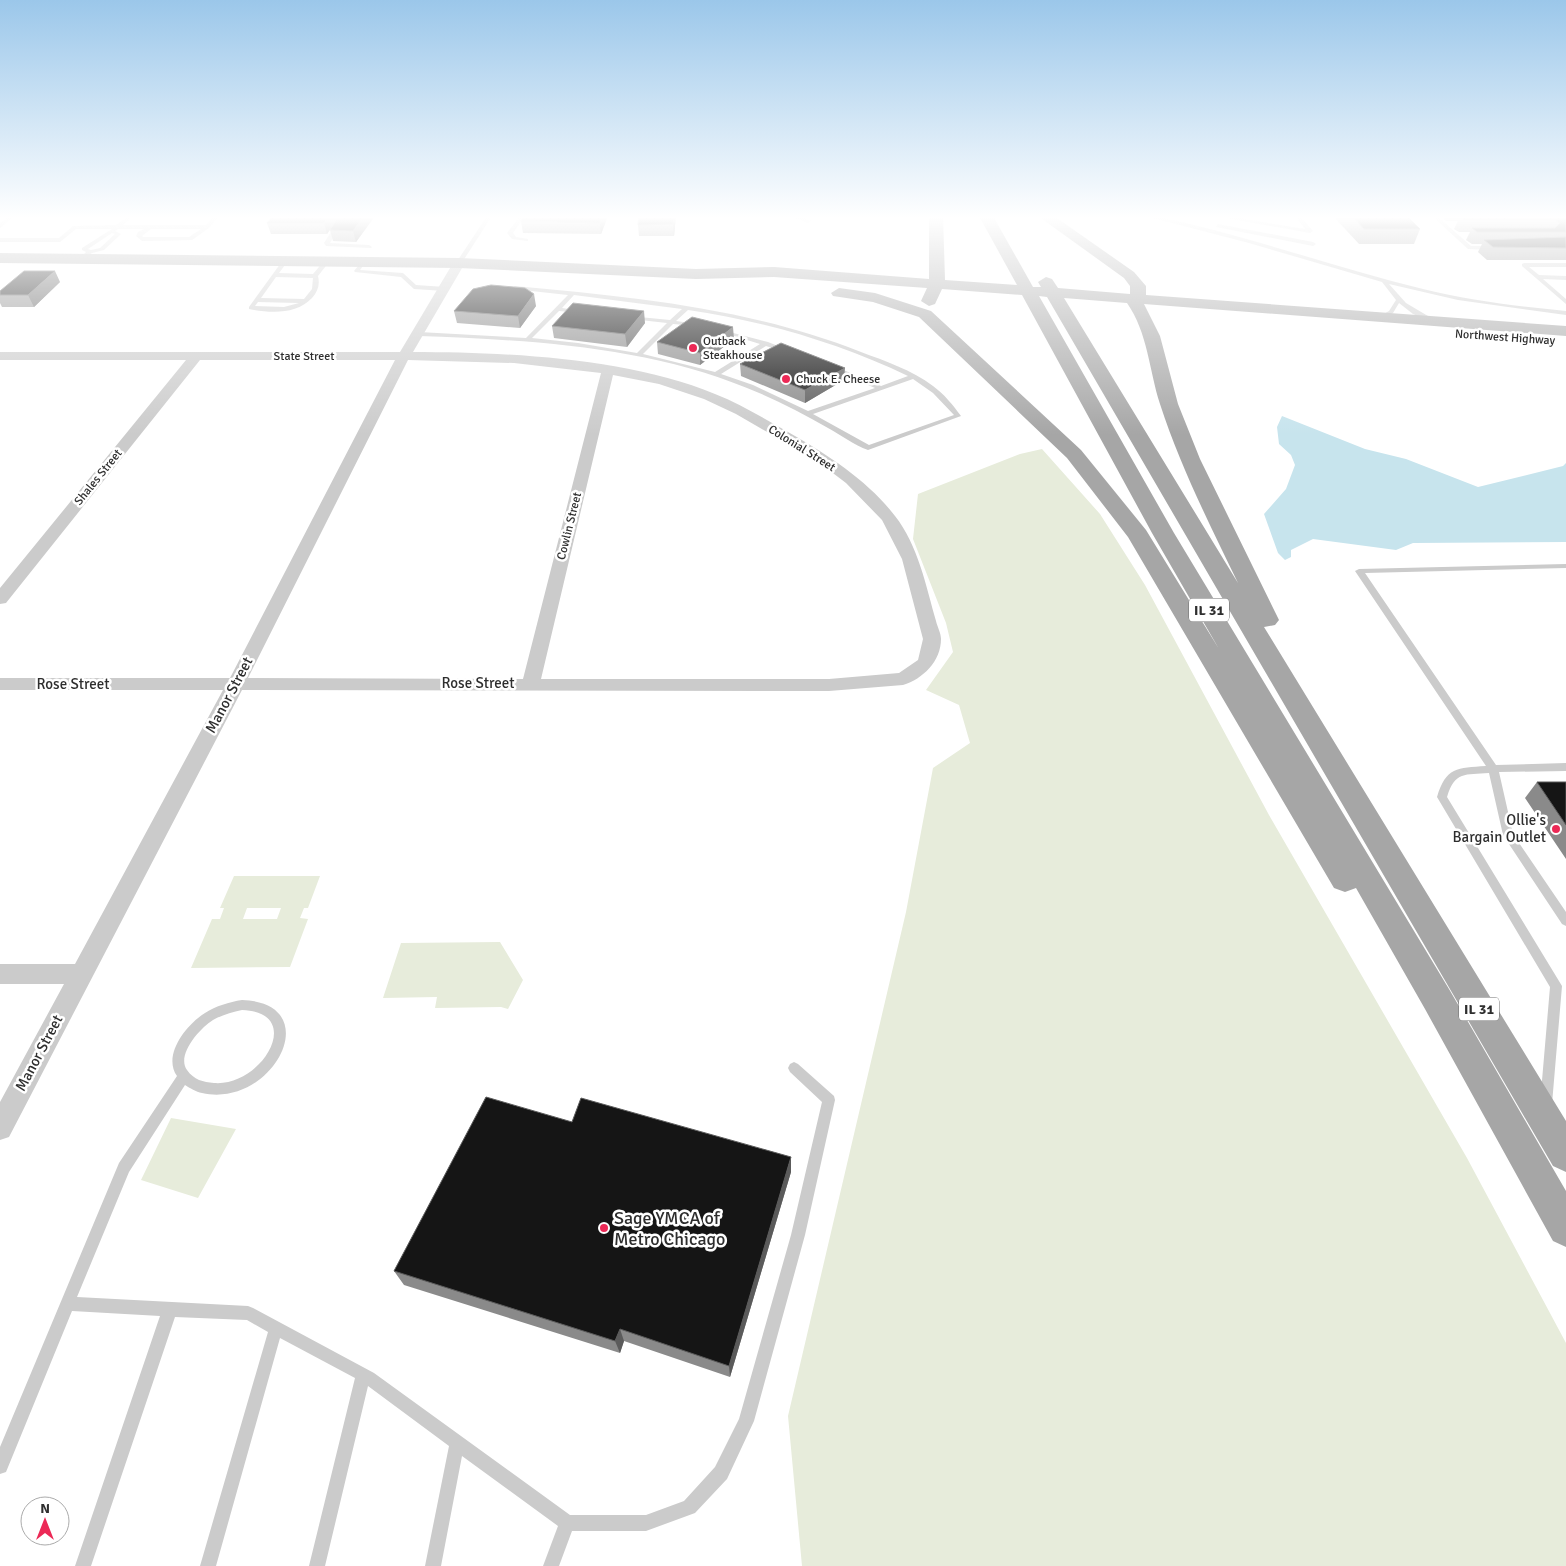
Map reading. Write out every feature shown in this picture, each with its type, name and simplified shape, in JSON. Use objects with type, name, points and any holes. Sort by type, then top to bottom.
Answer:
[{"type":"main road","name":"Northwest Highway","points":[[807,289],[875,298],[997,296],[1139,306],[1313,313],[1566,331]]},
{"type":"main road","name":"Northwest Highway","points":[[878,289],[932,298]]},
{"type":"main road","points":[[932,289],[932,298],[1074,454],[1138,535],[1373,927],[1389,951],[1437,999]]},
{"type":"main road","name":"IL 31","points":[[1027,289],[1163,533],[1437,999],[1566,1228]]},
{"type":"main road","name":"IL 31","points":[[1050,289],[1244,612],[1391,864],[1566,1154]]},
{"type":"main road","points":[[1139,289],[1139,306],[1168,402],[1202,484],[1279,643],[1391,864]]},
{"type":"main road","points":[[1168,289],[1185,295],[1313,313]]},
{"type":"main road","name":"Northwest Highway","points":[[1139,306],[1566,341]]},
{"type":"street","name":"Manor Street","points":[[0,1128],[80,974],[236,684],[403,357],[419,334],[444,289]]},
{"type":"street","name":"State Street","points":[[0,356],[514,359],[608,370]]},
{"type":"street","name":"Shales Street","points":[[0,599],[196,356]]},
{"type":"street","name":"Colonial Street","points":[[608,370],[662,381],[717,400],[741,411],[822,458],[851,480],[889,518],[910,559],[932,639]]},
{"type":"street","name":"Cowlin Street","points":[[531,683],[608,370]]},
{"type":"street","name":"Rose Street","points":[[0,684],[531,683],[829,685],[903,680],[926,663],[932,639]]},
{"type":"street","points":[[0,974],[80,974]]},
{"type":"lane","points":[[265,289],[251,308],[283,309],[298,307],[314,289]]},
{"type":"lane","points":[[419,334],[529,338],[638,355],[715,375],[759,392],[807,414],[868,448],[958,416],[932,388],[855,351],[804,334],[687,307],[524,289]]},
{"type":"lane","points":[[1390,289],[1398,301],[1418,315],[1438,322]]},
{"type":"lane","points":[[1414,289],[1488,303],[1566,313]]},
{"type":"lane","points":[[1552,289],[1566,302]]},
{"type":"lane","points":[[529,338],[572,294]]},
{"type":"lane","points":[[257,300],[304,301]]},
{"type":"lane","points":[[1380,318],[1391,312],[1398,301]]},
{"type":"lane","points":[[638,355],[687,307]]},
{"type":"lane","points":[[558,309],[587,312]]},
{"type":"lane","points":[[625,317],[700,326]]},
{"type":"lane","points":[[710,327],[766,343],[796,354]]},
{"type":"lane","points":[[715,375],[766,343]]},
{"type":"lane","points":[[823,364],[881,388]]},
{"type":"lane","points":[[807,414],[912,378]]},
{"type":"lane","points":[[1566,566],[1359,571],[1493,769],[1508,835],[1566,921]]},
{"type":"lane","points":[[1545,1120],[1556,986],[1442,797],[1447,780],[1456,773],[1493,769],[1566,767]]},
{"type":"lane","points":[[242,1005],[253,1005],[267,1010],[276,1018],[280,1030],[278,1045],[271,1060],[259,1073],[242,1083],[224,1089],[207,1090],[193,1086],[183,1077],[180,1068],[182,1047],[188,1036],[206,1018],[230,1007],[242,1005]]},
{"type":"lane","points":[[66,1304],[248,1313],[363,1374],[567,1523],[646,1523],[689,1506],[721,1473],[746,1421],[798,1235],[829,1100],[794,1068]]},
{"type":"lane","points":[[0,1466],[124,1168],[183,1077]]},
{"type":"lane","points":[[83,1566],[170,1309]]},
{"type":"lane","points":[[208,1566],[276,1328]]},
{"type":"lane","points":[[316,1566],[363,1374]]},
{"type":"lane","points":[[433,1566],[458,1443]]},
{"type":"lane","points":[[551,1566],[567,1523]]},
{"type":"green space","points":[[1042,449],[1100,514],[1145,585],[1269,815],[1467,1158],[1566,1343],[1566,1566],[802,1566],[788,1416],[906,912],[933,768],[970,743],[959,705],[926,690],[953,652],[946,623],[913,539],[918,494],[1020,454]]},
{"type":"green space","points":[[234,876],[320,876],[308,908],[304,908],[300,918],[308,919],[290,967],[191,968],[212,919],[220,919],[224,908],[220,908]],"holes":[[[247,908],[281,908],[277,919],[243,919]]]},
{"type":"green space","points":[[500,942],[523,980],[508,1009],[501,1007],[435,1008],[437,997],[383,998],[401,943]]},
{"type":"green space","points":[[171,1118],[236,1129],[198,1198],[141,1180]]},
{"type":"water","points":[[1282,416],[1365,449],[1406,459],[1478,487],[1563,466],[1566,463],[1566,542],[1413,543],[1396,550],[1313,539],[1291,550],[1291,557],[1285,560],[1278,553],[1264,514],[1286,489],[1295,465],[1291,455],[1279,444],[1277,427]]},
{"type":"building","points":[[2,289],[35,289],[28,295],[0,295]]},
{"type":"building","points":[[473,289],[527,289],[534,294],[518,316],[454,311]]},
{"type":"building","points":[[573,303],[644,311],[625,334],[552,326]]},
{"type":"building","points":[[692,317],[733,327],[700,353],[657,342]]},
{"type":"building","points":[[781,343],[845,368],[805,390],[740,364]]},
{"type":"building","points":[[1537,782],[1566,782],[1566,825]]},
{"type":"building","name":"Sage YMCA of Metro Chicago","points":[[486,1097],[572,1122],[581,1098],[791,1157],[729,1366],[620,1329],[615,1341],[394,1271]]},
{"type":"place","name":"Outback Steakhouse","points":[[693,348]]},
{"type":"place","name":"Chuck E. Cheese","points":[[786,379]]},
{"type":"place","name":"Ollie's Bargain Outlet","points":[[1556,829]]},
{"type":"place","name":"Sage YMCA of Metro Chicago","points":[[604,1228]]}]
